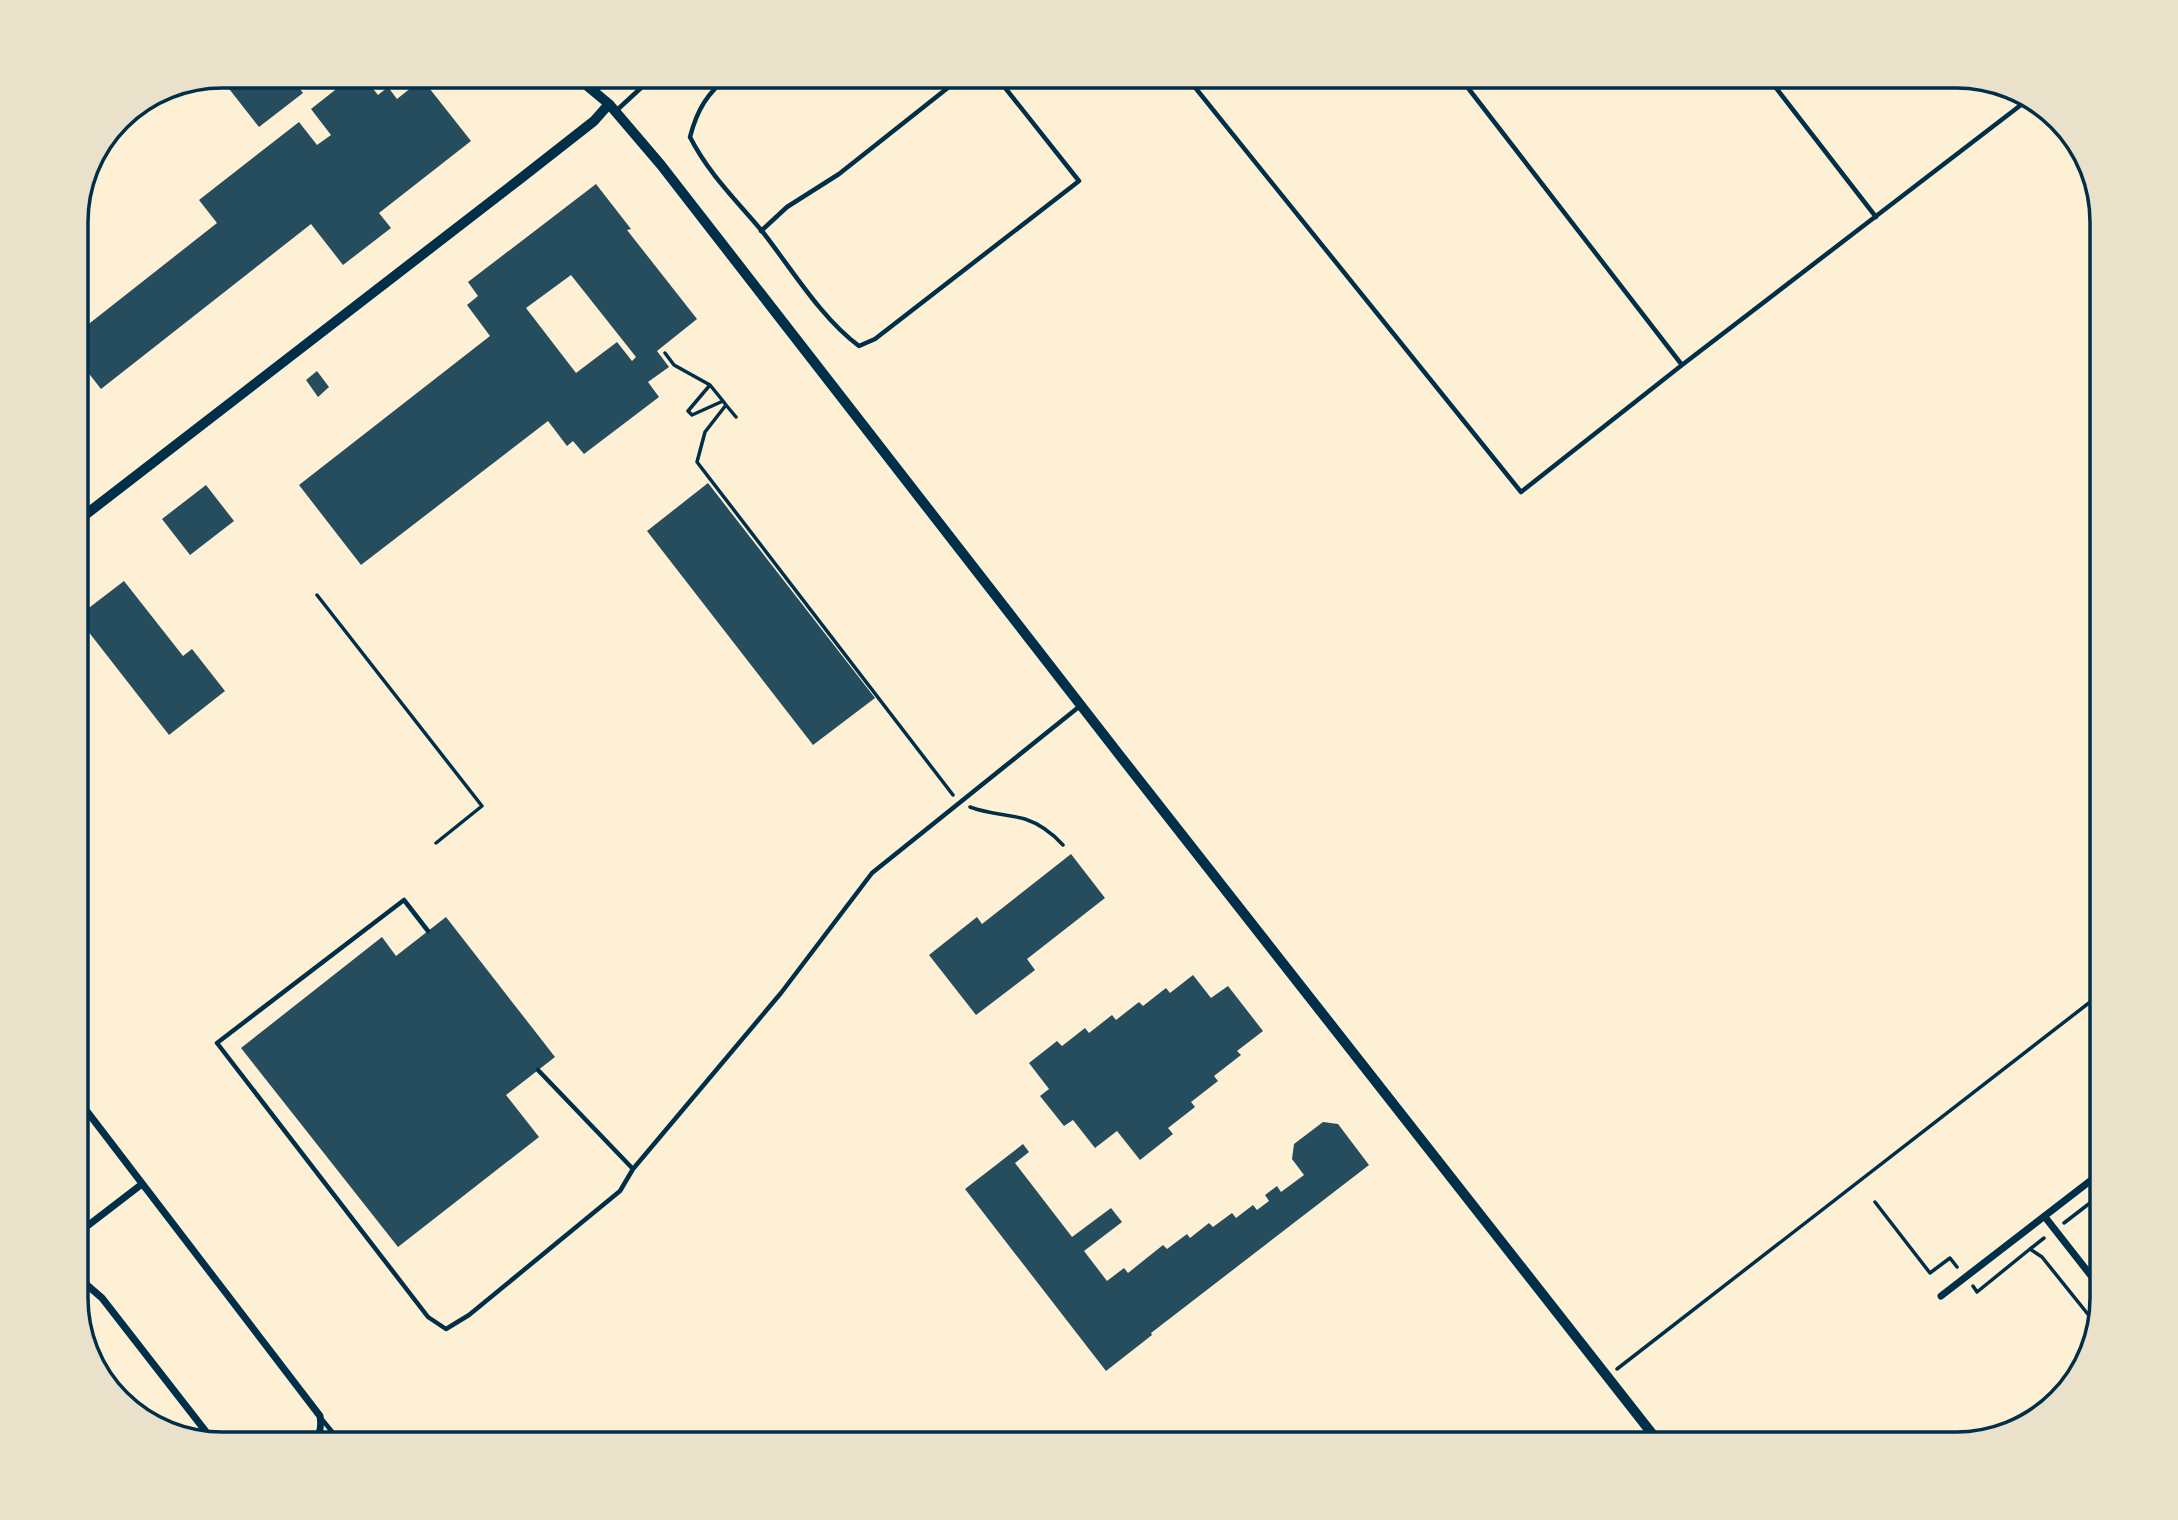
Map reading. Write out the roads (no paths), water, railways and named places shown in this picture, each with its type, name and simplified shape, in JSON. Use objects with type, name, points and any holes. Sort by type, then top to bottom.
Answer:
[{"type":"street","points":[[590,88],[612,108],[661,165],[1651,1432]]},
{"type":"street","points":[[88,513],[612,108]]},
{"type":"street","points":[[88,1113],[320,1416],[320,1432]]},
{"type":"street","points":[[1941,1296],[2090,1181]]},
{"type":"street","points":[[88,1225],[142,1184]]},
{"type":"street","points":[[2045,1217],[2090,1274]]},
{"type":"street","points":[[88,1286],[102,1298],[206,1431]]},
{"type":"lane","points":[[595,92],[599,88]]},
{"type":"lane","points":[[612,108],[638,88]]},
{"type":"lane","points":[[714,88],[696,115],[690,137],[701,158],[841,333],[859,346],[875,339],[1079,181],[1005,88]]},
{"type":"lane","points":[[761,231],[787,207],[839,174],[948,88]]},
{"type":"lane","points":[[1195,88],[1521,492],[2021,104]]},
{"type":"lane","points":[[1468,88],[1682,365]]},
{"type":"lane","points":[[1776,88],[1876,217]]},
{"type":"lane","points":[[428,931],[404,900],[217,1043],[428,1317],[446,1329],[469,1315],[620,1191],[633,1169],[781,993],[872,873],[1081,705]]},
{"type":"lane","points":[[538,1070],[633,1169]]},
{"type":"lane","points":[[320,1416],[333,1432]]}]
